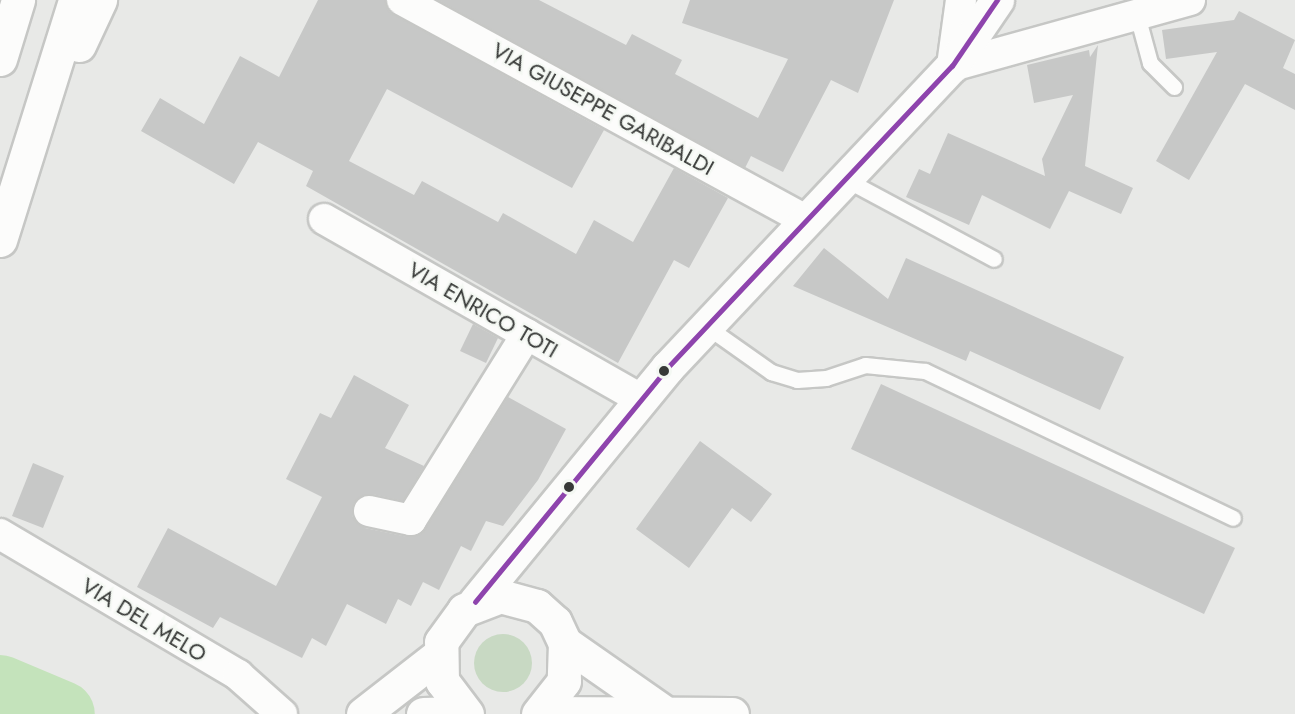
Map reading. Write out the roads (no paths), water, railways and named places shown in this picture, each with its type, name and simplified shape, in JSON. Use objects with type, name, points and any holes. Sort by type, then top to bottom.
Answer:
[{"type":"main road","points":[[0,58],[18,0]]},
{"type":"main road","points":[[0,240],[75,0]]},
{"type":"main road","points":[[25,160],[100,0]]},
{"type":"main road","points":[[466,714],[442,681],[439,655],[454,618],[475,602],[539,530],[642,400],[706,326],[803,219],[952,66],[997,0]]},
{"type":"main road","points":[[526,600],[539,530]]},
{"type":"main road","points":[[475,602],[500,596],[526,600],[555,622],[565,644],[564,681],[539,714]]},
{"type":"main road","points":[[565,644],[661,710]]},
{"type":"main road","points":[[363,714],[439,655]]},
{"type":"main road","points":[[539,714],[661,710],[715,714]]},
{"type":"main road","points":[[423,714],[466,714]]},
{"type":"street","name":"VIA GIUSEPPE GARIBALDI","points":[[402,0],[803,219]]},
{"type":"street","points":[[961,0],[952,66],[1190,0]]},
{"type":"street","name":"VIA ENRICO TOTI","points":[[324,219],[642,400]]},
{"type":"street","points":[[369,511],[411,520],[526,334]]},
{"type":"street","name":"VIA DEL MELO","points":[[0,534],[238,675],[282,714]]},
{"type":"lane","points":[[1137,15],[1150,63],[1174,87]]},
{"type":"lane","points":[[843,178],[994,259]]},
{"type":"lane","points":[[706,326],[771,372],[797,380],[826,378],[865,365],[925,371],[1233,518]]},
{"type":"waterway","points":[[0,688],[62,714]]}]
